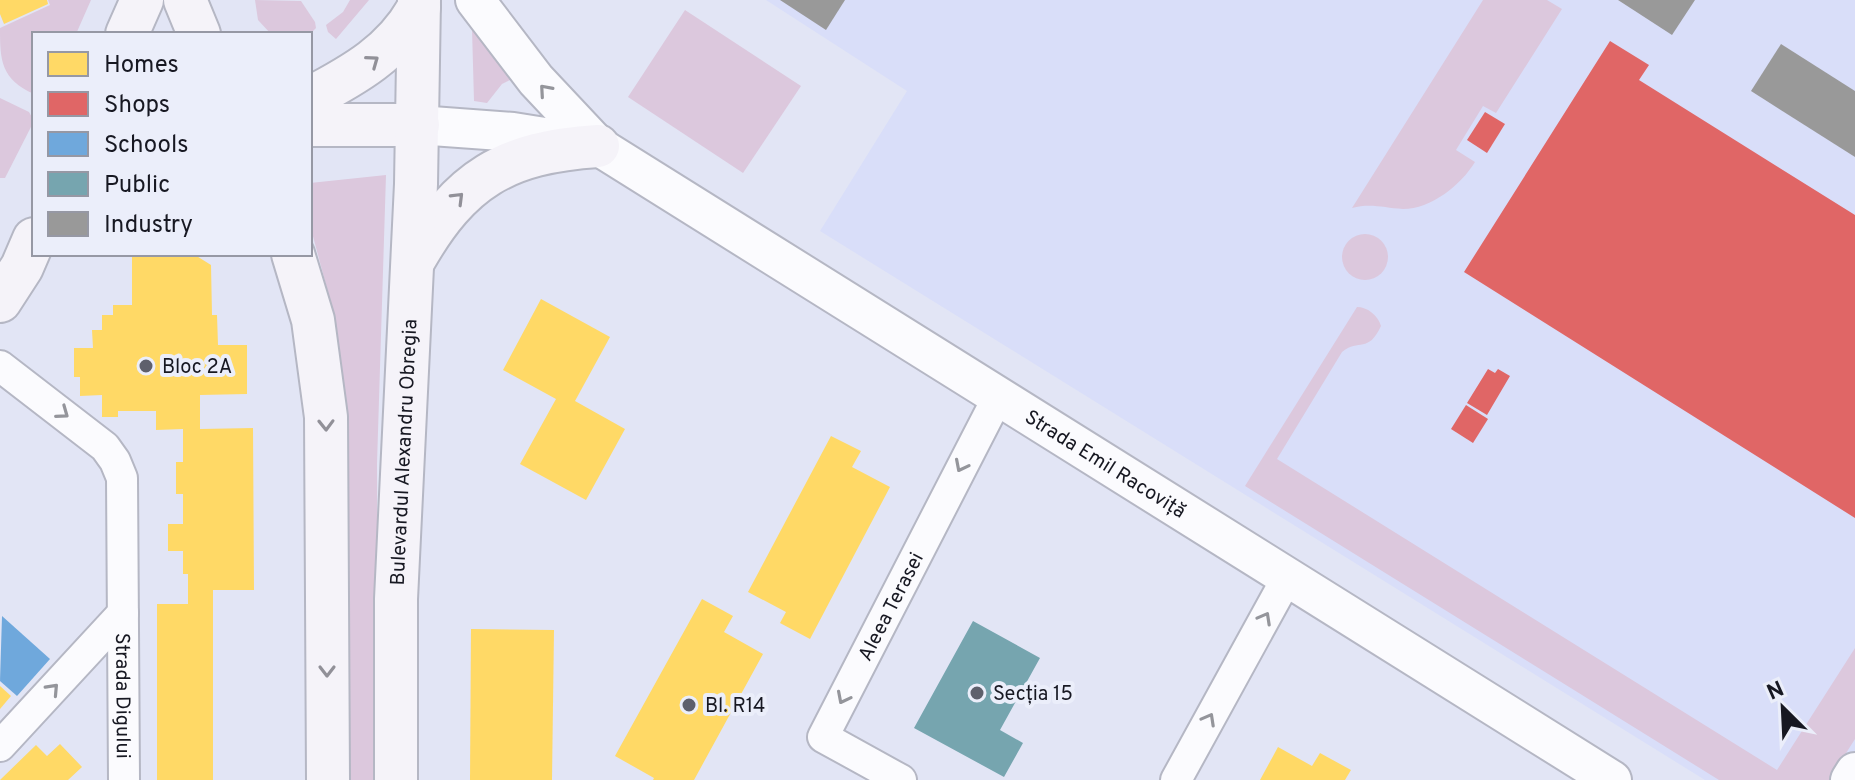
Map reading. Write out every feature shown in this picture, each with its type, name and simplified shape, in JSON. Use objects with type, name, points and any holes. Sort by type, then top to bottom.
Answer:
[{"type":"main road","points":[[128,32],[142,0]]},
{"type":"main road","points":[[185,0],[198,32]]},
{"type":"main road","points":[[312,96],[338,84],[383,53],[403,33],[419,4]]},
{"type":"main road","name":"Bulevardul Alexandru Obregia","points":[[396,780],[397,555],[413,261],[400,124],[419,4]]},
{"type":"main road","points":[[312,98],[400,124]]},
{"type":"main road","points":[[312,125],[400,124]]},
{"type":"main road","points":[[413,261],[450,206],[490,173],[541,152],[598,146]]},
{"type":"main road","points":[[276,256],[299,272],[319,347],[326,417],[328,780]]},
{"type":"street","name":"Strada Emil Racoviță","points":[[475,0],[536,80],[598,146],[1612,780]]},
{"type":"street","name":"Strada Emil Racoviță","points":[[400,124],[513,132],[598,146]]},
{"type":"street","name":"Strada Digului","points":[[0,366],[105,447],[115,461],[123,487],[124,780]]},
{"type":"street","name":"Aleea Terasei","points":[[901,780],[823,737],[998,397]]},
{"type":"street","points":[[1176,780],[1287,578]]},
{"type":"street","points":[[0,746],[123,613]]},
{"type":"street","points":[[1850,780],[1855,772]]},
{"type":"shaded area","points":[[48,0],[91,0],[77,32],[32,32],[32,93],[15,82],[5,68],[0,28],[50,5]]},
{"type":"shaded area","points":[[255,0],[301,1],[316,28],[312,32],[269,32],[258,20]]},
{"type":"shaded area","points":[[350,0],[369,0],[336,39],[328,32],[326,25],[343,12]]},
{"type":"shaded area","points":[[766,0],[1855,0],[1855,780],[1705,780],[820,231],[907,91]]},
{"type":"shaded area","points":[[1483,0],[1547,0],[1562,9],[1496,113],[1483,106],[1456,150],[1475,162],[1453,187],[1424,205],[1403,209],[1352,208]]},
{"type":"shaded area","points":[[685,10],[801,86],[743,173],[628,97]]},
{"type":"shaded area","points":[[472,29],[512,79],[502,84],[487,103],[474,101]]},
{"type":"shaded area","points":[[0,98],[29,112],[32,125],[5,178],[0,178]]},
{"type":"shaded area","points":[[386,175],[377,464],[378,780],[348,780],[346,408],[333,311],[312,232],[312,183]]},
{"type":"shaded area","points":[[1365,234],[1381,241],[1388,257],[1381,273],[1365,280],[1349,273],[1342,257],[1349,241]]},
{"type":"shaded area","points":[[1357,307],[1372,312],[1381,326],[1372,340],[1342,352],[1277,459],[1777,770],[1855,648],[1855,739],[1829,780],[1719,780],[1245,486]]},
{"type":"building: Homes","points":[[0,0],[47,0],[48,4],[4,24]]},
{"type":"building: Homes","points":[[132,256],[197,256],[211,265],[212,315],[217,315],[218,345],[247,345],[247,394],[200,395],[200,429],[253,428],[254,590],[213,590],[213,780],[157,780],[157,604],[188,604],[188,574],[183,574],[183,551],[168,551],[168,524],[183,524],[183,494],[176,494],[176,462],[183,462],[183,429],[156,430],[156,411],[118,411],[118,417],[102,417],[102,395],[80,396],[80,377],[74,377],[74,348],[93,348],[92,330],[102,330],[102,315],[113,315],[113,305],[132,305]]},
{"type":"building: Homes","points":[[541,299],[610,337],[575,401],[625,429],[586,500],[520,464],[556,399],[503,370]]},
{"type":"building: Homes","points":[[831,436],[861,451],[852,467],[890,487],[810,639],[780,623],[786,612],[748,592]]},
{"type":"building: Homes","name":"Bl. R14","points":[[702,599],[733,616],[724,632],[763,654],[694,780],[653,780],[615,756]]},
{"type":"building: Homes","points":[[471,629],[554,630],[552,780],[470,780]]},
{"type":"building: Homes","points":[[0,686],[11,696],[0,709]]},
{"type":"building: Homes","points":[[60,744],[82,767],[68,780],[0,780],[36,745],[47,756]]},
{"type":"building: Homes","points":[[1278,747],[1312,766],[1320,753],[1351,770],[1345,780],[1260,780]]},
{"type":"building: Shops","points":[[1610,41],[1649,65],[1639,80],[1855,215],[1855,518],[1464,272]]},
{"type":"building: Shops","points":[[1485,112],[1505,124],[1487,153],[1467,140]]},
{"type":"building: Shops","points":[[1488,369],[1495,373],[1498,369],[1510,376],[1487,415],[1467,403]]},
{"type":"building: Shops","points":[[1466,405],[1488,419],[1473,443],[1451,429]]},
{"type":"building: Schools","points":[[2,616],[50,659],[17,696],[0,681]]},
{"type":"building: Public","name":"Secția 15","points":[[973,621],[1040,658],[1000,730],[1023,743],[1004,777],[914,728]]},
{"type":"building: Industry","points":[[780,0],[845,0],[826,30]]},
{"type":"building: Industry","points":[[1618,0],[1695,0],[1672,35]]},
{"type":"building: Industry","points":[[1781,44],[1855,91],[1855,157],[1751,91]]},
{"type":"place","name":"Bloc 2A","points":[[146,366]]},
{"type":"place","name":"Secția 15","points":[[977,693]]},
{"type":"place","name":"Bl. R14","points":[[689,705]]}]
